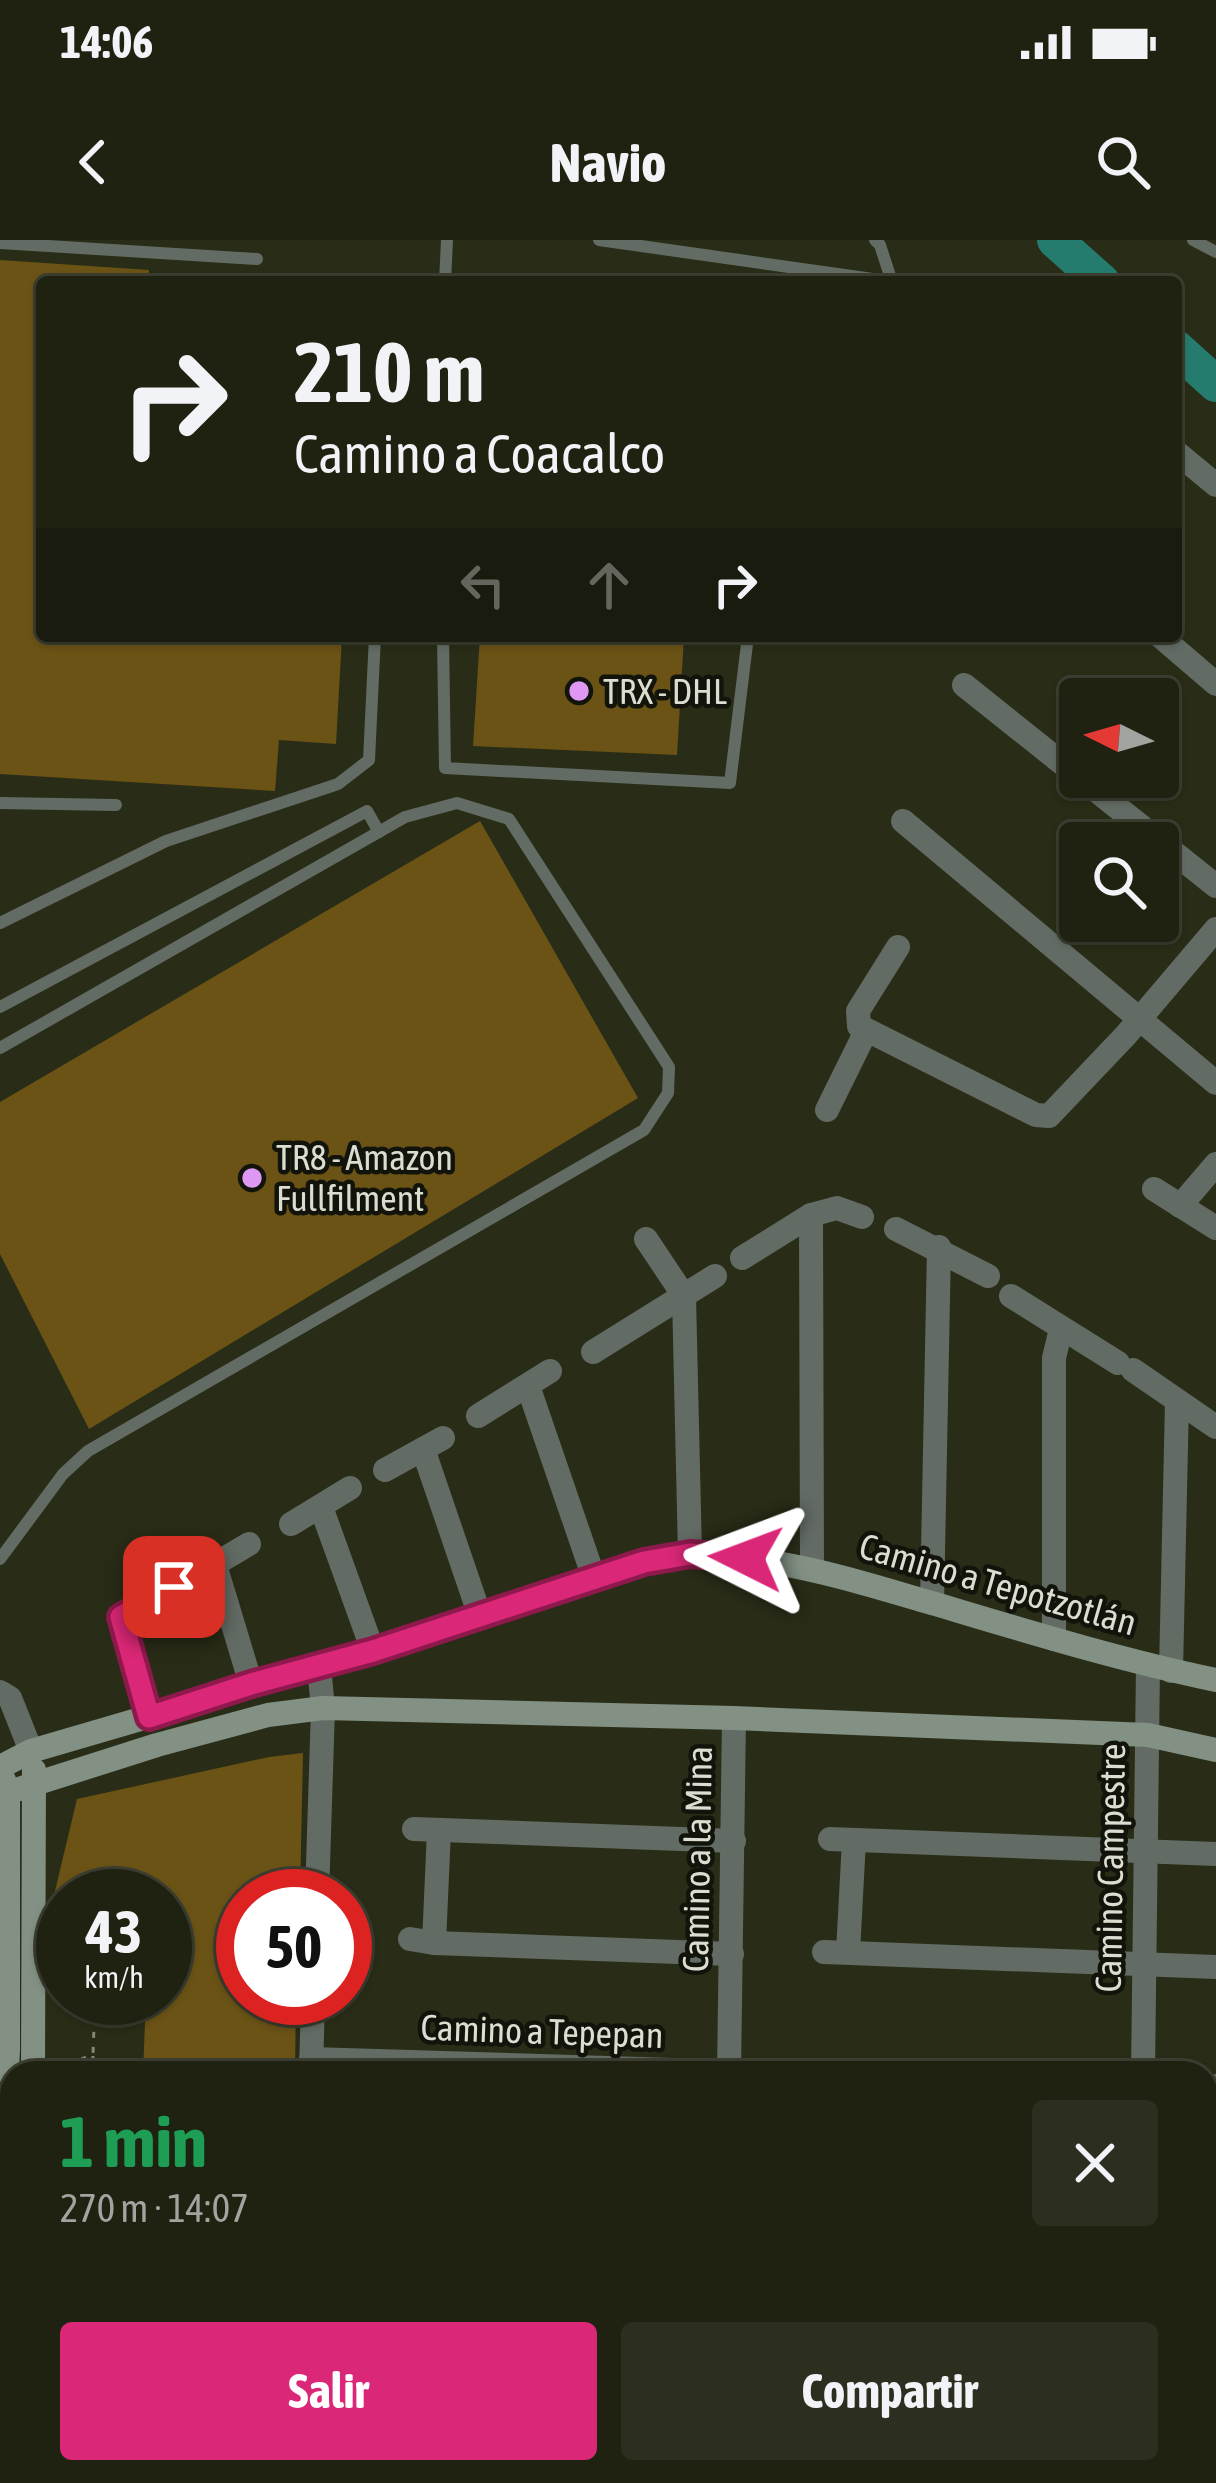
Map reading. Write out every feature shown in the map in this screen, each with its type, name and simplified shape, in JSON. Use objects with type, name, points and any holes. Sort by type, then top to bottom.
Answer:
[{"type":"main road","name":"Camino a Tepotzotlán","points":[[0,1766],[31,1751],[373,1651],[644,1562],[690,1554],[812,1568],[1216,1681]]},
{"type":"main road","points":[[4,1794],[245,1721],[323,1708],[1148,1735],[1216,1750]]},
{"type":"main road","points":[[31,1751],[36,1782],[34,2061]]},
{"type":"main road","points":[[0,1766],[4,1794],[4,2049]]},
{"type":"street","points":[[1182,457],[1216,485]]},
{"type":"street","points":[[1167,642],[1216,684]]},
{"type":"street","points":[[964,685],[1216,886]]},
{"type":"street","points":[[903,821],[1216,1083]]},
{"type":"street","points":[[863,1029],[1036,1115],[1048,1116],[1216,929]]},
{"type":"street","points":[[826,1110],[863,1029],[858,1011],[898,947]]},
{"type":"street","points":[[1180,1206],[1216,1164]]},
{"type":"street","points":[[1154,1190],[1216,1228]]},
{"type":"street","points":[[742,1258],[811,1215],[837,1208],[862,1217]]},
{"type":"street","points":[[811,1215],[812,1568]]},
{"type":"street","points":[[896,1229],[988,1276]]},
{"type":"street","points":[[646,1239],[684,1296],[690,1554]]},
{"type":"street","points":[[932,1603],[938,1247]]},
{"type":"street","points":[[593,1352],[715,1276]]},
{"type":"street","points":[[1011,1296],[1216,1427]]},
{"type":"street","points":[[1054,1639],[1054,1358],[1061,1329]]},
{"type":"street","points":[[478,1416],[550,1371]]},
{"type":"street","points":[[528,1386],[594,1578]]},
{"type":"street","name":"Camino Campestre","points":[[1143,2061],[1148,1735],[1159,1668],[1177,1400]]},
{"type":"street","points":[[385,1470],[433,1443],[479,1613]]},
{"type":"street","points":[[291,1524],[350,1488]]},
{"type":"street","points":[[321,1507],[373,1651]]},
{"type":"street","points":[[149,1717],[121,1617],[249,1544]]},
{"type":"street","points":[[194,1576],[251,1684]]},
{"type":"street","points":[[317,1869],[323,1708],[319,1667]]},
{"type":"street","points":[[0,1692],[10,1698],[31,1751]]},
{"type":"street","name":"Camino a la Mina","points":[[729,2061],[734,1718]]},
{"type":"street","points":[[732,1954],[422,1941],[426,1829],[734,1841]]},
{"type":"street","points":[[1216,1854],[842,1840],[836,1952],[1216,1967]]},
{"type":"street","points":[[311,2061],[312,2025]]},
{"type":"street","points":[[4,2049],[32,2061]]},
{"type":"lane","points":[[445,276],[447,240]]},
{"type":"lane","points":[[599,240],[812,276]]},
{"type":"lane","points":[[875,240],[891,276]]},
{"type":"lane","points":[[1193,240],[1216,252]]},
{"type":"lane","points":[[0,243],[257,259]]},
{"type":"lane","points":[[0,923],[166,841],[338,784],[369,760],[375,642]]},
{"type":"lane","points":[[443,642],[445,768],[730,783],[747,642]]},
{"type":"lane","points":[[0,803],[116,805]]},
{"type":"lane","points":[[0,1048],[404,818],[457,803],[509,819],[669,1067],[668,1093],[644,1130],[88,1451],[63,1474],[0,1559]]},
{"type":"lane","points":[[0,1006],[367,811],[379,832]]},
{"type":"path","points":[[93,2061],[94,2025]]},
{"type":"path","points":[[78,2061],[93,2054]]},
{"type":"building","points":[[0,260],[149,270],[148,276],[36,276],[36,642],[342,642],[336,744],[279,740],[275,791],[0,774]]},
{"type":"building","name":"TRX - DHL","points":[[480,642],[684,642],[677,755],[473,746]]},
{"type":"building","name":"TR8 - Amazon Fullfilment","points":[[480,821],[638,1098],[89,1429],[0,1254],[0,1102]]},
{"type":"building","points":[[303,1753],[301,1869],[216,1869],[216,2025],[296,2025],[295,2061],[143,2061],[145,2025],[192,2025],[192,1869],[60,1869],[77,1799]]},
{"type":"waterway","points":[[1055,240],[1095,276]]},
{"type":"waterway","points":[[1182,353],[1216,384]]},
{"type":"place","name":"TRX - DHL","points":[[579,691]]},
{"type":"place","name":"TR8 - Amazon Fullfilment","points":[[252,1178]]},
{"type":"route","points":[[174,1587],[121,1617],[149,1717],[373,1651],[644,1562],[690,1554],[746,1558]]}]
